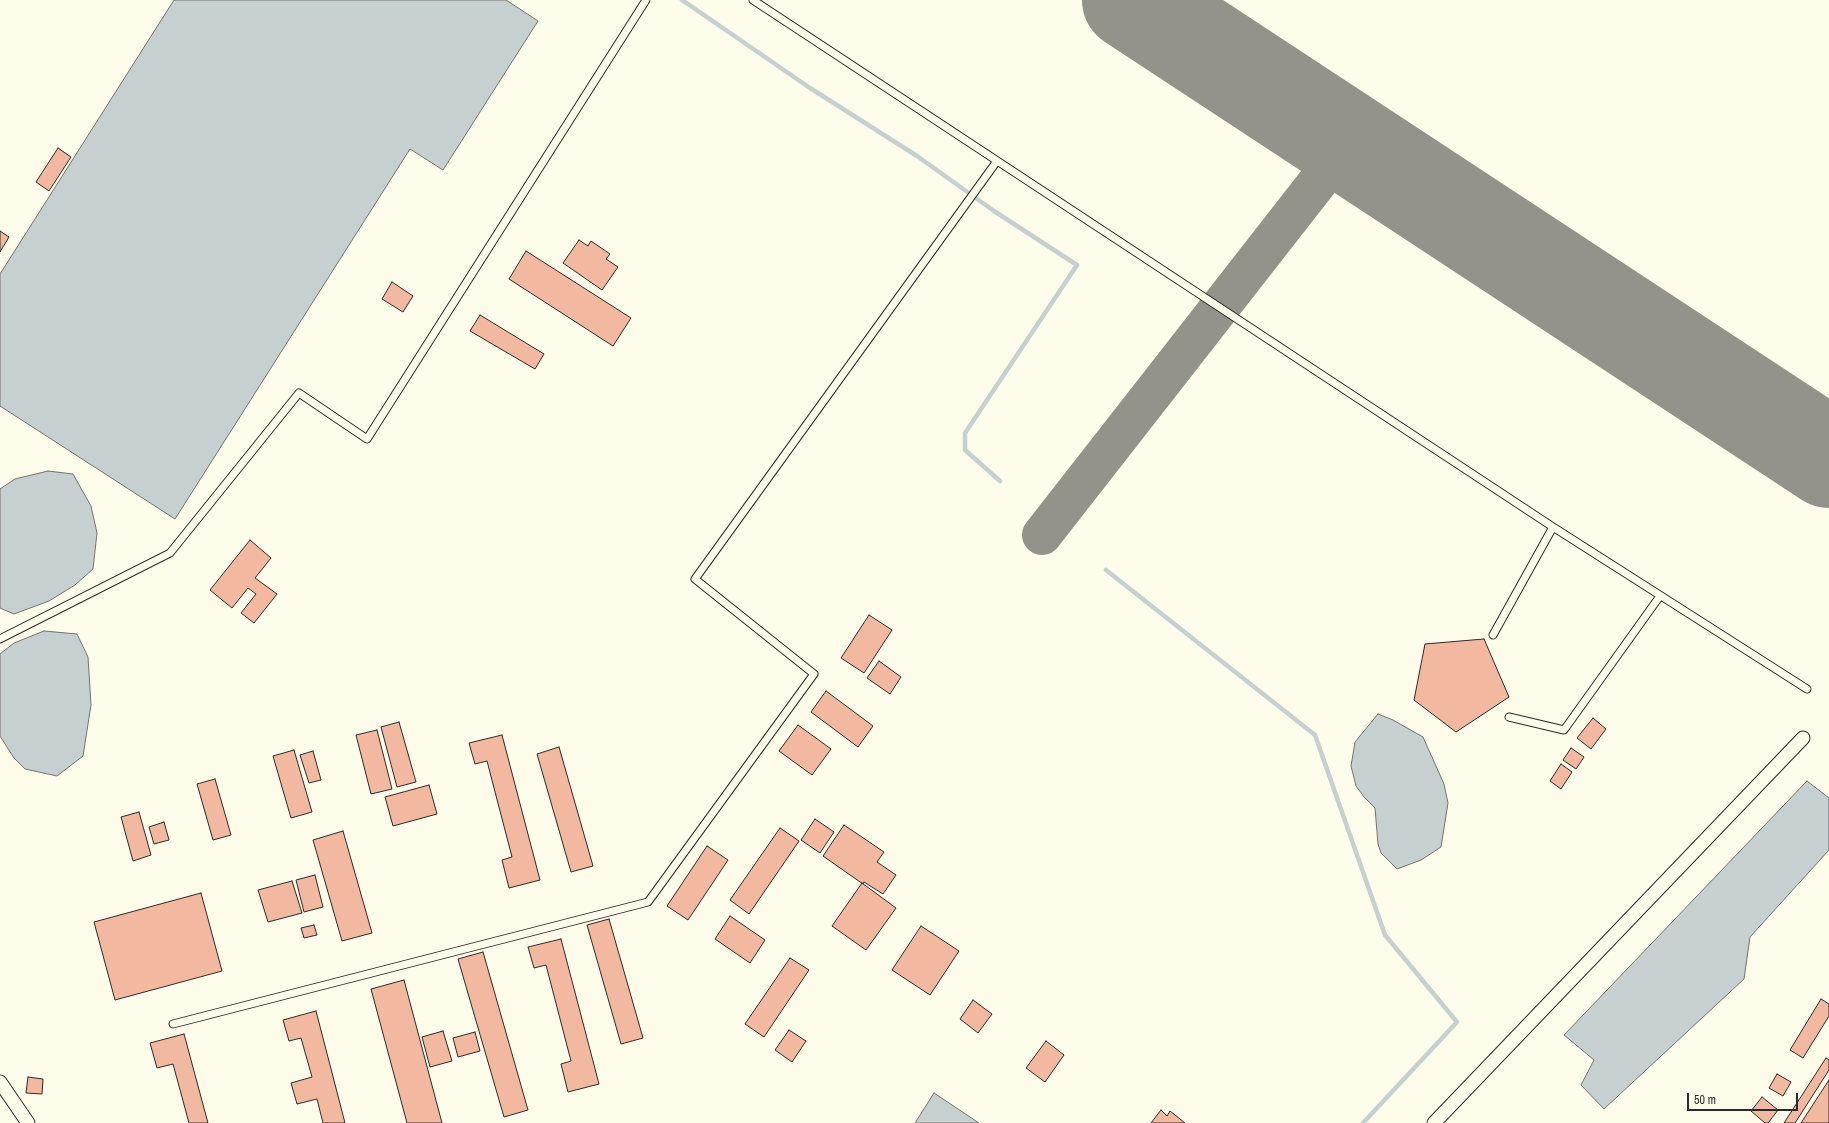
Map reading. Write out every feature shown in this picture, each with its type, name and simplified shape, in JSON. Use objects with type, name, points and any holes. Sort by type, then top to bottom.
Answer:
[{"type":"street","points":[[1434,1123],[1803,738]]},
{"type":"street","points":[[0,1082],[28,1123]]},
{"type":"lane","points":[[0,639],[170,552],[299,393],[367,438],[646,0]]},
{"type":"lane","points":[[753,0],[1158,265],[1553,527],[1807,689]]},
{"type":"lane","points":[[173,1024],[648,902],[814,674],[695,579],[997,161]]},
{"type":"lane","points":[[1493,635],[1553,527]]},
{"type":"lane","points":[[1509,717],[1564,730],[1660,596]]},
{"type":"shaded area","points":[[174,0],[506,0],[538,21],[443,170],[410,149],[175,519],[0,406],[0,274]]},
{"type":"shaded area","points":[[48,471],[73,474],[91,506],[97,533],[93,569],[75,585],[49,601],[14,614],[0,608],[0,489],[15,479]]},
{"type":"shaded area","points":[[44,631],[77,634],[88,657],[91,705],[83,756],[57,776],[25,769],[14,758],[0,736],[0,654],[14,643]]},
{"type":"shaded area","points":[[1378,714],[1393,720],[1423,737],[1444,784],[1448,803],[1441,847],[1421,860],[1397,869],[1381,853],[1378,844],[1375,808],[1356,786],[1351,766],[1355,742]]},
{"type":"shaded area","points":[[1807,781],[1829,798],[1829,850],[1750,937],[1744,979],[1604,1109],[1581,1085],[1594,1060],[1564,1035]]},
{"type":"shaded area","points":[[934,1093],[979,1123],[915,1123]]},
{"type":"building","points":[[58,148],[71,157],[49,191],[36,182]]},
{"type":"building","points":[[0,231],[9,237],[0,252]]},
{"type":"building","points":[[579,240],[588,246],[591,241],[610,254],[606,259],[618,267],[602,290],[563,263]]},
{"type":"building","points":[[526,251],[631,318],[613,346],[509,279]]},
{"type":"building","points":[[392,282],[413,296],[403,312],[382,299]]},
{"type":"building","points":[[480,315],[544,354],[535,369],[470,331]]},
{"type":"building","points":[[250,540],[271,558],[255,578],[277,594],[254,623],[241,613],[256,594],[248,588],[232,608],[210,590]]},
{"type":"building","points":[[869,615],[892,630],[864,673],[841,658]]},
{"type":"building","points":[[1484,639],[1509,697],[1456,732],[1414,700],[1425,644]]},
{"type":"building","points":[[879,661],[901,677],[890,694],[867,678]]},
{"type":"building","points":[[826,691],[873,726],[858,747],[811,712]]},
{"type":"building","points":[[1593,718],[1606,729],[1591,749],[1577,738]]},
{"type":"building","points":[[399,722],[416,782],[397,787],[381,727]]},
{"type":"building","points":[[798,725],[831,749],[812,775],[779,751]]},
{"type":"building","points":[[377,730],[392,789],[371,794],[356,735]]},
{"type":"building","points":[[502,735],[540,880],[509,888],[502,860],[512,857],[487,761],[475,764],[469,743]]},
{"type":"building","points":[[559,747],[593,866],[571,872],[537,754]]},
{"type":"building","points":[[1571,748],[1584,757],[1576,769],[1563,760]]},
{"type":"building","points":[[294,750],[312,812],[291,818],[273,756]]},
{"type":"building","points":[[313,751],[321,780],[309,783],[300,755]]},
{"type":"building","points":[[1561,764],[1572,772],[1561,789],[1550,781]]},
{"type":"building","points":[[215,779],[231,835],[213,840],[197,784]]},
{"type":"building","points":[[429,785],[437,814],[393,826],[385,797]]},
{"type":"building","points":[[139,812],[151,855],[133,861],[121,817]]},
{"type":"building","points":[[815,819],[834,832],[820,853],[801,840]]},
{"type":"building","points":[[164,822],[169,840],[154,844],[149,827]]},
{"type":"building","points":[[844,825],[884,852],[877,862],[896,875],[883,894],[864,882],[863,884],[823,856]]},
{"type":"building","points":[[780,828],[799,841],[749,914],[730,900]]},
{"type":"building","points":[[343,831],[372,933],[342,941],[313,840]]},
{"type":"building","points":[[707,846],[728,860],[688,920],[667,906]]},
{"type":"building","points":[[315,875],[323,907],[304,912],[296,880]]},
{"type":"building","points":[[292,881],[302,913],[268,922],[258,890]]},
{"type":"building","points":[[862,883],[896,908],[866,950],[832,926]]},
{"type":"building","points":[[201,893],[222,971],[115,1000],[94,922]]},
{"type":"building","points":[[730,916],[765,940],[750,963],[715,939]]},
{"type":"building","points":[[609,919],[643,1038],[621,1044],[587,925]]},
{"type":"building","points":[[314,925],[317,935],[304,938],[301,928]]},
{"type":"building","points":[[921,926],[959,951],[930,995],[892,970]]},
{"type":"building","points":[[561,939],[599,1084],[568,1092],[561,1064],[571,1061],[546,965],[534,968],[528,947]]},
{"type":"building","points":[[483,952],[528,1110],[504,1117],[458,959]]},
{"type":"building","points":[[790,958],[809,970],[764,1037],[745,1024]]},
{"type":"building","points":[[404,980],[442,1123],[407,1123],[371,989]]},
{"type":"building","points":[[1821,999],[1829,1004],[1829,1016],[1803,1058],[1790,1050]]},
{"type":"building","points":[[973,1000],[992,1014],[978,1033],[960,1019]]},
{"type":"building","points":[[316,1011],[345,1123],[323,1123],[317,1099],[297,1104],[291,1083],[312,1077],[301,1038],[289,1041],[283,1020]]},
{"type":"building","points":[[789,1030],[806,1041],[792,1062],[775,1050]]},
{"type":"building","points":[[443,1031],[452,1061],[430,1067],[422,1037]]},
{"type":"building","points":[[475,1032],[480,1051],[458,1057],[453,1038]]},
{"type":"building","points":[[184,1034],[208,1123],[189,1123],[173,1064],[157,1068],[150,1043]]},
{"type":"building","points":[[1046,1041],[1064,1055],[1045,1082],[1026,1068]]},
{"type":"building","points":[[1826,1058],[1829,1060],[1829,1070],[1795,1123],[1784,1123]]},
{"type":"building","points":[[1777,1074],[1791,1082],[1783,1096],[1769,1088]]},
{"type":"building","points":[[28,1077],[43,1079],[42,1094],[26,1093]]},
{"type":"building","points":[[1829,1080],[1829,1123],[1801,1123]]},
{"type":"building","points":[[1762,1097],[1778,1110],[1768,1123],[1765,1123],[1751,1111]]},
{"type":"building","points":[[1161,1110],[1167,1116],[1170,1111],[1185,1123],[1151,1123]]},
{"type":"waterway","points":[[682,0],[810,88],[917,156],[994,211],[1077,265],[965,433],[965,450],[1000,481]]},
{"type":"waterway","points":[[1106,570],[1315,735],[1385,935],[1457,1022],[1363,1123]]},
{"type":"taxiway","points":[[1042,535],[1349,142]]},
{"type":"runway","points":[[1132,0],[1829,458]]}]
